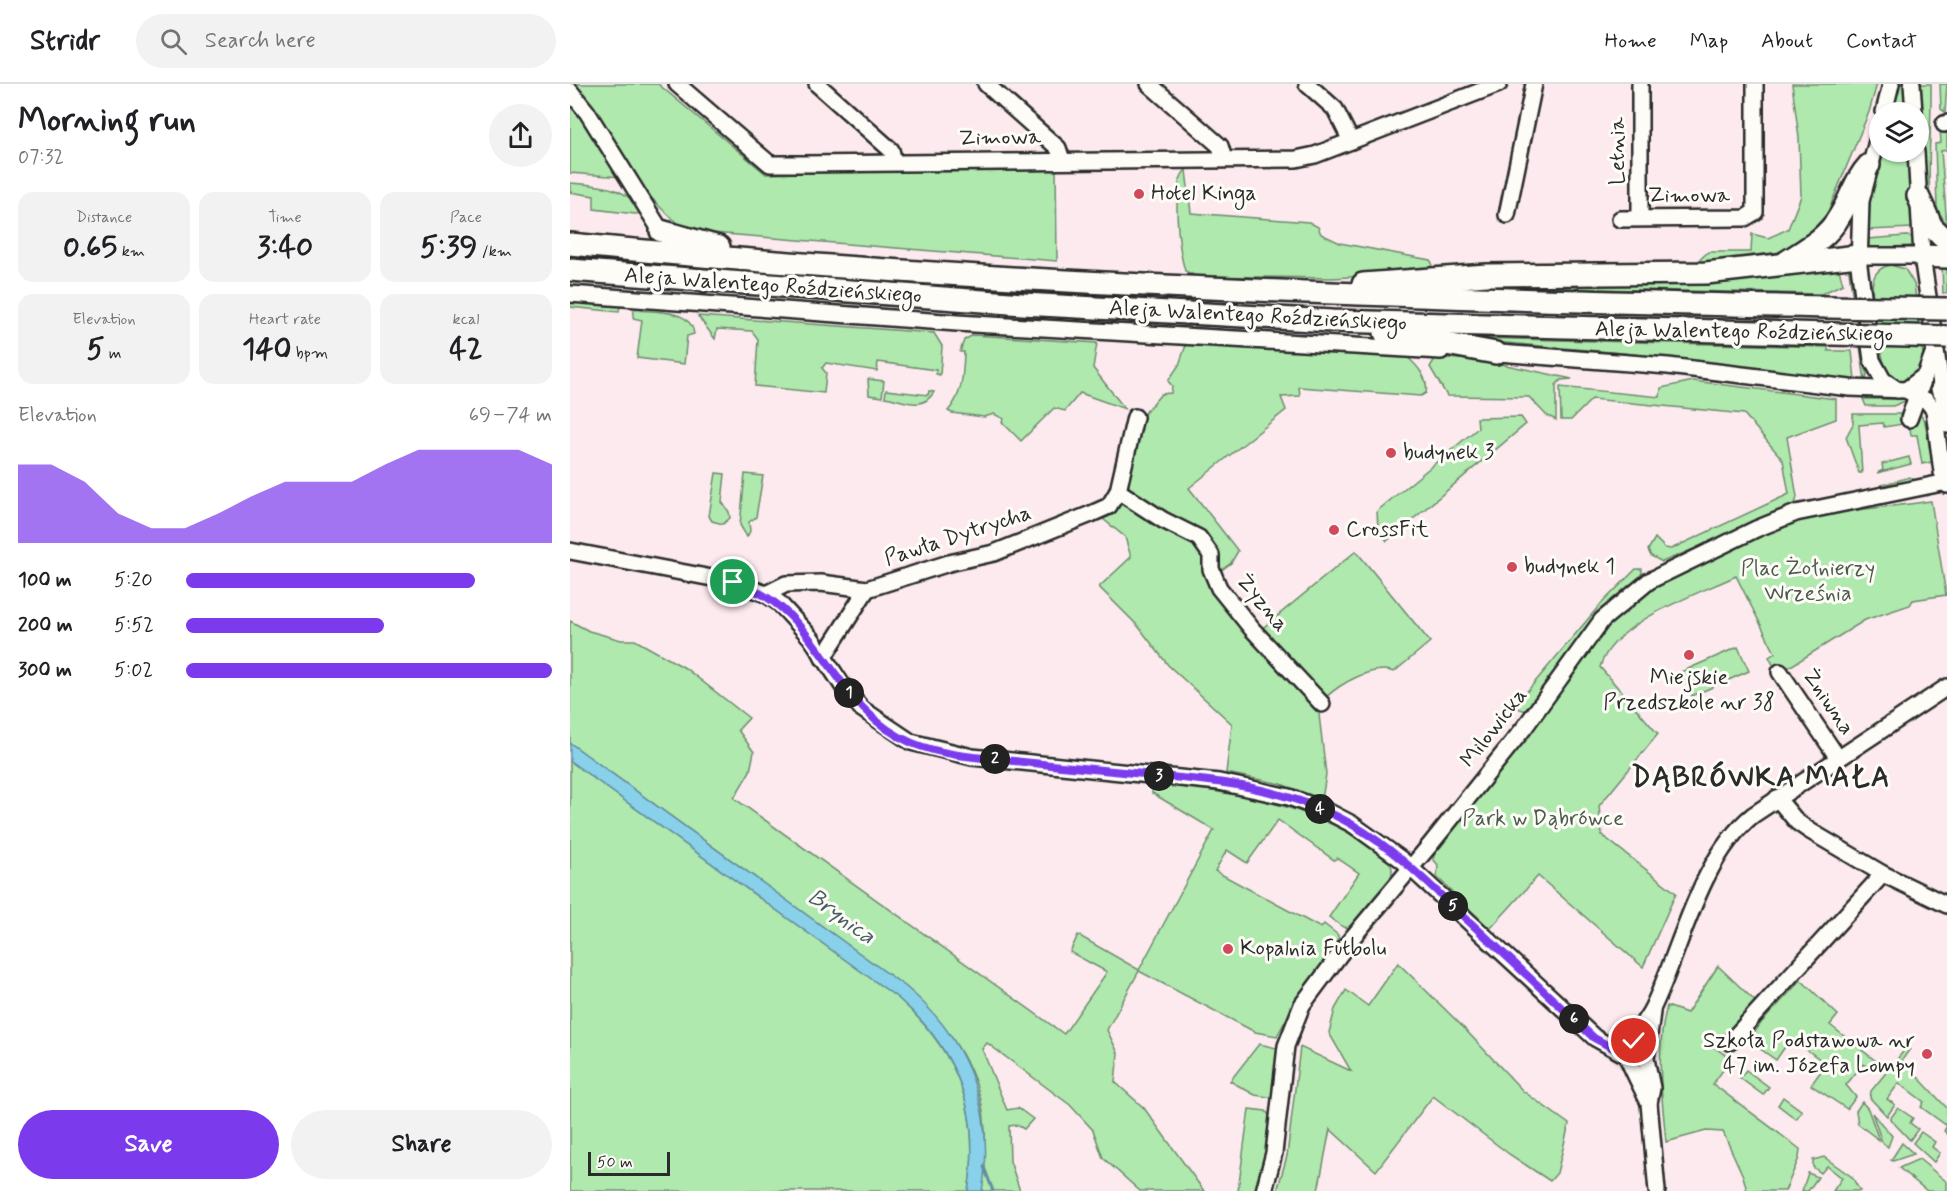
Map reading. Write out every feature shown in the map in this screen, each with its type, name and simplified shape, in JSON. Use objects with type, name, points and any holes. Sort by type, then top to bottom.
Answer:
[{"type":"highway","points":[[1783,265],[1828,233],[1840,216],[1860,175],[1869,165]]},
{"type":"highway","points":[[1918,195],[1932,227],[1947,242]]},
{"type":"highway","points":[[661,231],[768,261]]},
{"type":"highway","name":"Aleja Walentego Roździeńskiego","points":[[570,244],[768,261],[1057,281],[1310,292],[1947,309]]},
{"type":"highway","points":[[1310,292],[1378,281],[1497,275],[1706,273],[1858,256]]},
{"type":"highway","points":[[1922,256],[1947,257]]},
{"type":"highway","name":"Aleja Walentego Roździeńskiego","points":[[570,270],[1023,304],[1332,321],[1830,334],[1941,342]]},
{"type":"highway","points":[[1332,321],[1496,352]]},
{"type":"street","name":"Zimowa","points":[[677,84],[770,164],[1296,159],[1351,141],[1499,84]]},
{"type":"street","points":[[817,84],[891,150],[894,162]]},
{"type":"street","points":[[986,84],[1058,148],[1062,160]]},
{"type":"street","points":[[1149,84],[1220,146],[1224,159]]},
{"type":"street","points":[[1307,84],[1335,109],[1351,141]]},
{"type":"street","points":[[1507,215],[1534,84]]},
{"type":"street","name":"Letnia","points":[[1640,84],[1640,218]]},
{"type":"street","name":"Zimowa","points":[[1620,219],[1745,218],[1755,212],[1755,84]]},
{"type":"street","points":[[1886,102],[1891,84]]},
{"type":"street","points":[[1912,84],[1913,102]]},
{"type":"street","points":[[570,91],[586,112],[661,231]]},
{"type":"street","points":[[1870,162],[1859,218],[1858,256],[1872,360],[1883,380],[1927,401],[1934,410],[1942,472],[1947,483]]},
{"type":"street","points":[[1916,162],[1922,256],[1941,342],[1947,425]]},
{"type":"street","points":[[1858,256],[1922,256]]},
{"type":"street","name":"Aleja Walentego Roździeńskiego","points":[[570,294],[957,323],[1496,352],[1690,368],[1850,388],[1945,389]]},
{"type":"street","points":[[1902,390],[1923,377],[1909,419],[1941,342]]},
{"type":"street","points":[[1118,491],[1135,417]]},
{"type":"street","name":"Milowicka","points":[[1264,1191],[1274,1153],[1286,1046],[1296,1016],[1326,971],[1524,728],[1602,620],[1641,586],[1756,529],[1796,513],[1947,483]]},
{"type":"street","name":"Pawła Dytrycha","points":[[766,594],[786,584],[821,583],[867,589],[949,562],[994,553],[1109,506],[1118,491]]},
{"type":"street","name":"Żyzna","points":[[1118,491],[1162,520],[1199,538],[1211,555],[1211,569],[1219,588],[1252,629],[1322,704]]},
{"type":"street","points":[[570,550],[733,582],[766,594],[794,618],[862,709],[911,742],[972,757],[1219,782],[1289,797],[1352,824],[1388,848],[1412,868],[1594,1038],[1628,1053],[1638,1065],[1647,1054]]},
{"type":"street","name":"Pawła Dytrycha","points":[[823,658],[867,589]]},
{"type":"street","name":"Żniwna","points":[[1780,672],[1838,758]]},
{"type":"street","points":[[1628,1053],[1652,1009],[1713,864],[1742,824],[1777,798],[1947,687]]},
{"type":"street","points":[[1777,798],[1797,822],[1883,874],[1947,905]]},
{"type":"street","points":[[1730,1042],[1883,874]]},
{"type":"street","points":[[1649,1103],[1652,1088],[1647,1054],[1652,1009]]},
{"type":"street","points":[[1628,1053],[1640,1042],[1647,1054]]},
{"type":"street","points":[[1628,1053],[1649,1103],[1657,1191]]},
{"type":"green space","points":[[570,84],[658,84],[766,174],[1056,167],[1057,261],[688,231],[653,200],[637,182]]},
{"type":"green space","points":[[1792,84],[1877,84],[1872,102],[1869,102],[1869,112],[1827,214],[1794,250],[1773,258],[1707,269],[1696,263],[1708,252],[1751,252],[1752,234],[1768,238],[1788,229],[1801,196],[1799,138]]},
{"type":"green space","points":[[1898,84],[1907,84],[1908,102],[1894,102]]},
{"type":"green space","points":[[1919,84],[1931,84],[1929,180],[1931,212],[1923,162],[1929,162],[1929,102],[1920,102]]},
{"type":"green space","points":[[1940,84],[1947,84],[1945,112],[1941,109]]},
{"type":"green space","points":[[570,101],[575,106],[621,177],[570,173]]},
{"type":"green space","points":[[1947,125],[1947,150],[1941,151],[1947,226],[1937,208],[1935,144],[1941,143],[1940,129]]},
{"type":"green space","points":[[1878,162],[1910,162],[1913,228],[1868,230],[1871,193]]},
{"type":"green space","points":[[1186,170],[1191,213],[1309,222],[1318,227],[1321,234],[1340,243],[1430,260],[1432,263],[1430,272],[1333,278],[1196,276],[1185,271],[1178,234],[1178,188]]},
{"type":"green space","points":[[570,183],[602,186],[621,192],[629,197],[643,213],[594,209],[594,196],[570,192]]},
{"type":"green space","points":[[1913,237],[1913,246],[1869,248],[1868,239]]},
{"type":"green space","points":[[1848,265],[1852,266],[1867,376],[1865,381]]},
{"type":"green space","points":[[1890,265],[1905,269],[1914,284],[1924,362],[1922,371],[1907,382],[1893,378],[1887,370],[1875,313],[1873,280],[1879,270]]},
{"type":"green space","points":[[1838,266],[1843,284],[1821,294],[1463,286]]},
{"type":"green space","points":[[1942,266],[1947,267],[1947,293],[1943,293]]},
{"type":"green space","points":[[570,300],[620,304],[619,312],[570,307]]},
{"type":"green space","points":[[634,310],[670,313],[686,320],[694,334],[687,336],[684,364],[637,358],[642,320],[633,318]]},
{"type":"green space","points":[[698,316],[934,333],[942,346],[940,375],[936,374],[936,370],[878,362],[877,371],[826,363],[822,368],[826,373],[824,393],[755,386],[758,339],[752,331],[717,329],[715,339]]},
{"type":"green space","points":[[973,335],[1097,343],[1093,368],[1125,409],[1080,393],[1065,411],[1054,408],[1021,441],[1002,422],[1004,419],[994,414],[984,417],[952,413],[948,411],[957,398],[962,376],[964,352],[960,352],[964,340]]},
{"type":"green space","points":[[1436,337],[1828,347],[1828,351],[1852,351],[1855,380],[1622,353]]},
{"type":"green space","points":[[1186,345],[1407,357],[1418,368],[1426,383],[1426,393],[1421,396],[1299,387],[1300,396],[1281,397],[1286,410],[1189,488],[1238,551],[1231,563],[1207,581],[1247,630],[1318,706],[1326,774],[1322,800],[1281,784],[1226,773],[1232,724],[1168,665],[1138,626],[1099,587],[1131,557],[1125,537],[1103,519],[1114,514],[1139,420],[1161,394],[1171,393],[1172,386],[1168,381],[1179,365]]},
{"type":"green space","points":[[1436,357],[1492,362],[1572,379],[1561,380],[1556,385],[1556,420],[1546,415],[1529,397],[1447,396],[1430,367]]},
{"type":"green space","points":[[868,379],[884,381],[882,397],[869,395]]},
{"type":"green space","points":[[1693,381],[1836,399],[1836,419],[1787,437],[1797,497],[1794,508],[1662,562],[1651,556],[1648,550],[1655,538],[1665,548],[1671,549],[1789,494],[1783,460],[1744,414],[1592,399],[1571,420],[1561,420],[1560,387],[1660,397],[1661,388]]},
{"type":"green space","points":[[886,390],[928,395],[929,391],[934,392],[924,402],[912,403],[885,397]]},
{"type":"green space","points":[[1863,399],[1910,399],[1893,406],[1866,406]]},
{"type":"green space","points":[[1853,414],[1920,414],[1925,422],[1932,462],[1922,464],[1917,435],[1911,435],[1909,423],[1884,427],[1883,423],[1859,425],[1862,473],[1859,473],[1846,437],[1853,424]]},
{"type":"green space","points":[[1521,417],[1526,424],[1387,541],[1378,529],[1377,511],[1478,428],[1477,418]]},
{"type":"green space","points":[[1909,457],[1911,464],[1877,473],[1883,470],[1882,464]]},
{"type":"green space","points":[[716,473],[725,474],[722,502],[730,518],[723,524],[712,521],[709,516]]},
{"type":"green space","points":[[745,474],[763,476],[756,517],[749,522],[750,531],[747,537],[740,525]]},
{"type":"green space","points":[[1910,477],[1917,482],[1880,489],[1881,485]]},
{"type":"green space","points":[[1931,501],[1946,595],[1913,600],[1910,605],[1865,620],[1778,674],[1769,657],[1775,653],[1736,576],[1658,611],[1622,636],[1608,651],[1600,667],[1658,734],[1599,806],[1602,835],[1676,893],[1643,967],[1538,876],[1490,929],[1437,877],[1438,865],[1433,859],[1435,853],[1599,635],[1632,603],[1690,566],[1790,523],[1827,514]]},
{"type":"green space","points":[[1356,551],[1430,642],[1394,672],[1386,670],[1367,673],[1339,687],[1325,698],[1259,631]]},
{"type":"green space","points":[[1636,569],[1642,569],[1639,580],[1598,616],[1568,654],[1532,708],[1526,711],[1514,707],[1599,606]]},
{"type":"green space","points":[[570,621],[589,631],[621,640],[635,640],[685,668],[749,718],[738,730],[754,752],[750,771],[734,798],[1064,1034],[1107,972],[1070,952],[1078,935],[1139,970],[1214,830],[1152,793],[1153,783],[1238,795],[1294,809],[1321,819],[1378,851],[1391,865],[1391,876],[1383,891],[1351,928],[1343,927],[1329,917],[1359,873],[1337,858],[1334,860],[1278,820],[1247,863],[1227,850],[1215,871],[1321,928],[1324,924],[1338,935],[1338,945],[1299,996],[1277,1036],[1255,1032],[1139,971],[1107,1030],[1118,1053],[1115,1082],[1144,1108],[1204,1191],[1140,1191],[1103,1158],[1093,1130],[1070,1105],[987,1043],[982,1049],[1007,1110],[1018,1108],[1033,1119],[1024,1129],[1017,1125],[1009,1126],[1010,1161],[1020,1191],[982,1191],[985,1130],[978,1088],[960,1051],[921,1001],[906,987],[570,743]]},
{"type":"green space","points":[[1738,647],[1749,671],[1692,696],[1681,672]]},
{"type":"green space","points":[[570,761],[898,998],[919,1018],[936,1039],[950,1062],[968,1109],[971,1162],[968,1191],[570,1191]]},
{"type":"green space","points":[[1398,963],[1523,1091],[1569,1124],[1557,1173],[1550,1181],[1509,1154],[1433,1096],[1376,1171],[1330,1129],[1318,1191],[1277,1191],[1287,1156],[1300,1047],[1351,1071],[1329,1033],[1335,1009],[1346,990],[1368,1006]]},
{"type":"green space","points":[[1718,966],[1755,1001],[1714,1047],[1731,1059],[1713,1084],[1800,1149],[1799,1158],[1785,1191],[1747,1191],[1743,1176],[1723,1132],[1706,1131],[1666,1142],[1660,1057],[1667,1006],[1687,1013]]},
{"type":"green space","points":[[1801,980],[1838,1015],[1830,1025],[1876,1061],[1880,1059],[1872,1070],[1863,1064],[1846,1085],[1856,1097],[1847,1109],[1811,1085],[1826,1064],[1791,1038],[1776,1060],[1749,1041],[1761,1023]]},
{"type":"green space","points":[[1259,1044],[1281,1049],[1274,1098],[1255,1095],[1230,1081]]},
{"type":"green space","points":[[1907,1047],[1910,1049],[1902,1060],[1947,1108],[1947,1126],[1921,1107],[1924,1102],[1899,1083],[1887,1099],[1895,1105],[1887,1116],[1870,1098],[1871,1091]]},
{"type":"green space","points":[[1746,1070],[1769,1087],[1763,1095],[1740,1078]]},
{"type":"green space","points":[[1783,1097],[1802,1111],[1796,1119],[1778,1105]]},
{"type":"green space","points":[[1862,1102],[1868,1109],[1879,1140],[1858,1124],[1856,1111]]},
{"type":"green space","points":[[1898,1108],[1913,1118],[1910,1123],[1918,1129],[1910,1140],[1890,1119]]},
{"type":"green space","points":[[1249,1109],[1266,1111],[1271,1118],[1267,1154],[1256,1191],[1238,1191]]},
{"type":"green space","points":[[1872,1113],[1892,1136],[1888,1147],[1882,1142]]},
{"type":"green space","points":[[1921,1132],[1935,1142],[1932,1147],[1940,1153],[1934,1162],[1913,1143]]},
{"type":"green space","points":[[1902,1143],[1914,1154],[1891,1160]]},
{"type":"green space","points":[[1824,1157],[1852,1177],[1860,1191],[1833,1191],[1842,1178],[1827,1166],[1821,1173],[1813,1167],[1813,1160]]},
{"type":"green space","points":[[1919,1159],[1947,1182],[1947,1191],[1927,1191],[1899,1168]]},
{"type":"green space","points":[[1808,1173],[1818,1177],[1808,1191],[1802,1191]]},
{"type":"water","points":[[570,743],[906,987],[928,1007],[946,1029],[961,1053],[980,1105],[985,1133],[982,1191],[968,1191],[971,1135],[968,1109],[960,1084],[950,1061],[919,1018],[898,998],[570,761]]},
{"type":"waterway","points":[[984,1167],[993,1191]]},
{"type":"place","name":"Hotel Kinga","points":[[1139,194]]},
{"type":"place","name":"budynek 3","points":[[1391,453]]},
{"type":"place","name":"CrossFit","points":[[1334,530]]},
{"type":"place","name":"budynek 1","points":[[1512,567]]},
{"type":"place","name":"Miejskie Przedszkole nr 38","points":[[1689,655]]},
{"type":"place","name":"Kopalnia Futbolu","points":[[1228,949]]},
{"type":"place","name":"Szkoła Podstawowa nr 47 im. Józefa Lompy","points":[[1927,1054]]},
{"type":"district","name":"DĄBRÓWKA MAŁA","points":[[1761,778]]},
{"type":"route","points":[[733,582],[766,594],[779,603],[812,639],[844,688],[862,709],[911,742],[972,757],[1219,782],[1289,797],[1327,811],[1352,824],[1388,848],[1412,868],[1594,1038],[1624,1054],[1629,1043],[1634,1041]]},
{"type":"park label","name":"Plac Żołnierzy Września","points":[[1808,582]]},
{"type":"park label","name":"Park w Dąbrówce","points":[[1543,819]]},
{"type":"water label","name":"Brynica","points":[[841,917]]}]
